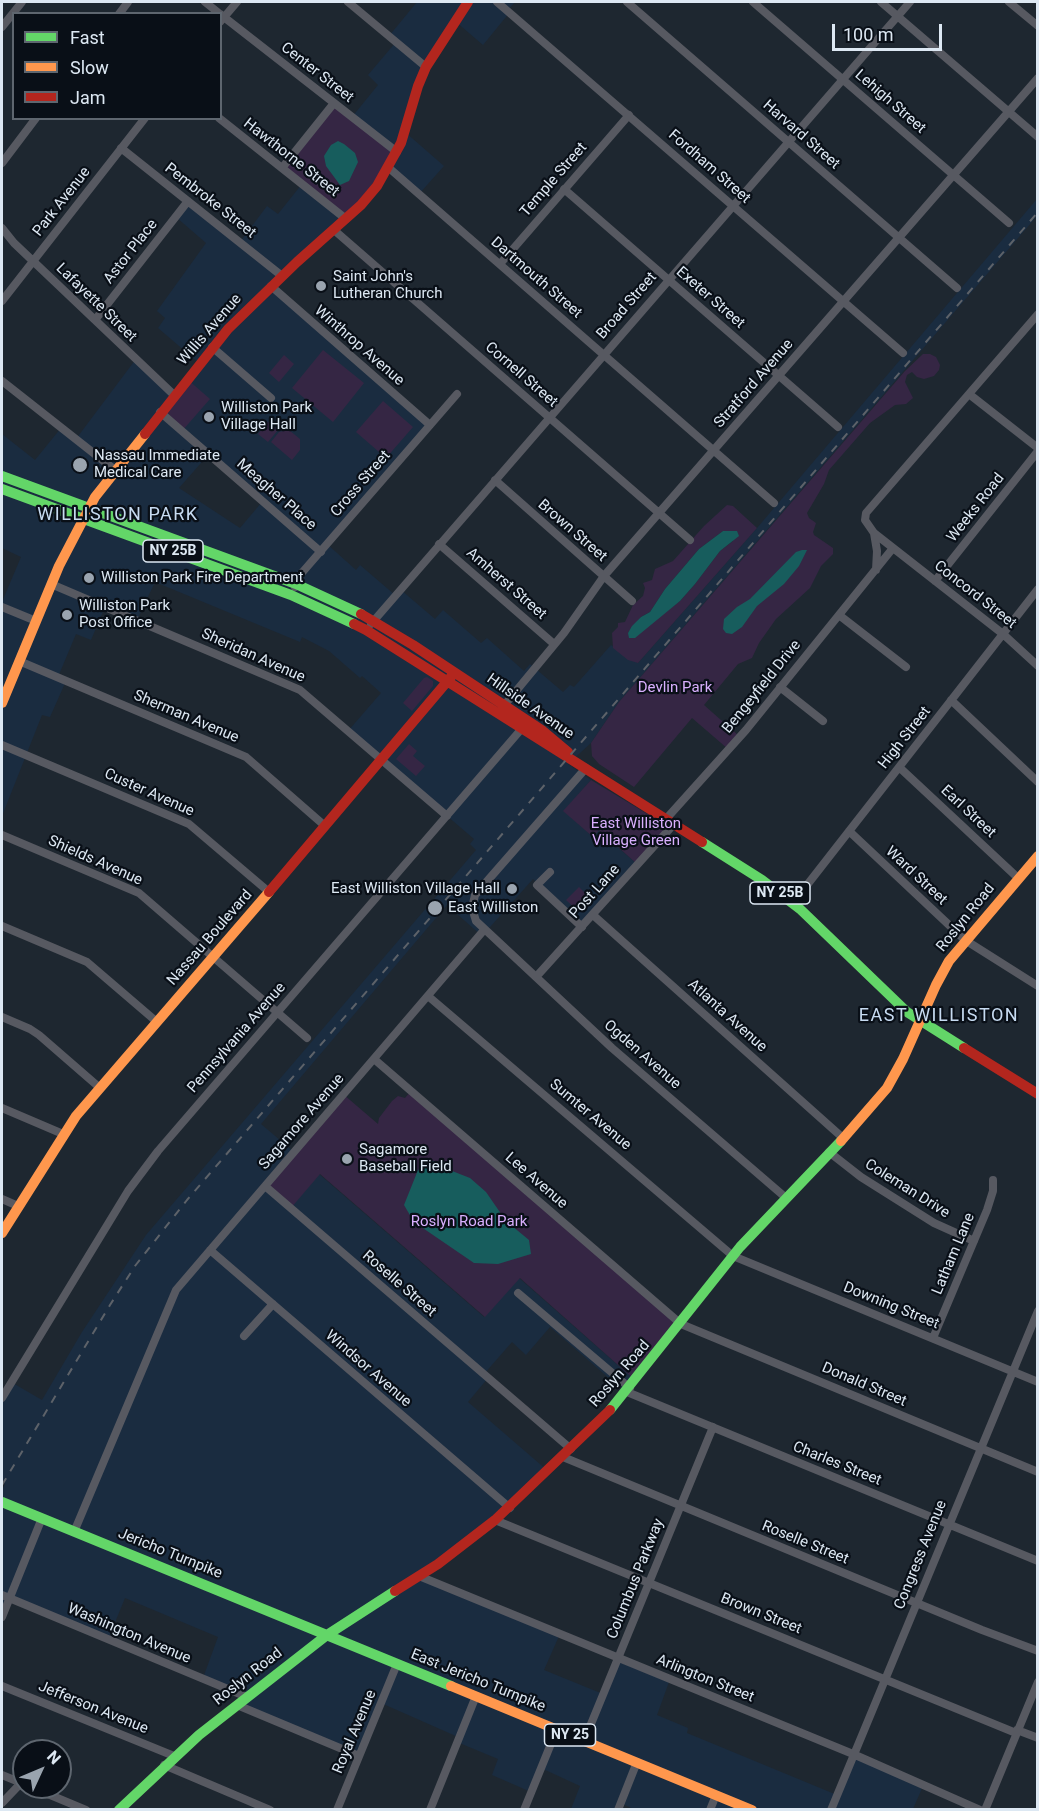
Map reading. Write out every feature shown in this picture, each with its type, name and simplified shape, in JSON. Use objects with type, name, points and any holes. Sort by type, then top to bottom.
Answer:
[{"type":"main road","name":"Willis Avenue","points":[[2,702],[51,584],[85,513],[160,412],[235,321],[371,194],[397,152],[426,67],[468,2]]},
{"type":"main road","name":"Hillside Avenue","points":[[2,476],[85,513],[291,595],[366,630],[451,677]]},
{"type":"main road","name":"Hillside Avenue","points":[[2,489],[85,513],[296,584],[373,620],[451,677],[584,767]]},
{"type":"main road","name":"Nassau Boulevard","points":[[2,1233],[63,1134],[100,1088],[451,677]]},
{"type":"main road","name":"NY 25B","points":[[584,767],[748,871],[793,903],[895,1002],[921,1021],[1038,1094]]},
{"type":"main road","name":"Roslyn Road","points":[[118,1809],[174,1756],[327,1635],[449,1556],[510,1508],[628,1390],[733,1256],[887,1088],[903,1059],[942,973],[965,940],[1038,856]]},
{"type":"main road","name":"Jericho Turnpike","points":[[2,1502],[327,1635]]},
{"type":"main road","name":"East Jericho Turnpike","points":[[327,1635],[752,1809]]},
{"type":"street","points":[[222,16],[237,2]]},
{"type":"street","points":[[348,2],[426,67]]},
{"type":"street","name":"Fordham Street","points":[[497,2],[903,353]]},
{"type":"street","name":"Harvard Street","points":[[627,2],[957,288]]},
{"type":"street","name":"Lehigh Street","points":[[753,2],[1010,223]]},
{"type":"street","points":[[881,2],[1038,137]]},
{"type":"street","name":"Broad Street","points":[[366,630],[910,2]]},
{"type":"street","points":[[1009,2],[1038,26]]},
{"type":"street","points":[[2,27],[12,14]]},
{"type":"street","name":"Center Street","points":[[222,18],[397,152]]},
{"type":"street","name":"Stratford Avenue","points":[[501,710],[604,576],[1038,78]]},
{"type":"street","points":[[282,168],[333,103]]},
{"type":"street","name":"Temple Street","points":[[500,264],[628,115]]},
{"type":"street","points":[[2,163],[34,120]]},
{"type":"street","name":"Park Avenue","points":[[2,301],[143,120]]},
{"type":"street","name":"Hawthorne Street","points":[[222,120],[346,219]]},
{"type":"street","name":"Pembroke Street","points":[[121,148],[282,276]]},
{"type":"street","name":"Dartmouth Street","points":[[389,168],[774,503]]},
{"type":"street","name":"Exeter Street","points":[[564,189],[838,427]]},
{"type":"street","name":"Astor Place","points":[[95,320],[188,201]]},
{"type":"street","name":"Lafayette Street","points":[[2,228],[33,261],[174,395]]},
{"type":"street","name":"Cornell Street","points":[[334,230],[690,540]]},
{"type":"street","name":"Winthrop Avenue","points":[[271,286],[430,425]]},
{"type":"street","points":[[893,548],[874,533],[865,520],[866,513],[1038,314]]},
{"type":"street","points":[[212,347],[271,398]]},
{"type":"street","points":[[2,381],[115,470]]},
{"type":"street","name":"Cross Street","points":[[291,595],[300,575],[457,394]]},
{"type":"street","points":[[969,394],[1038,449]]},
{"type":"street","name":"Meagher Place","points":[[160,412],[321,552]]},
{"type":"street","name":"Weeks Road","points":[[935,581],[1038,449]]},
{"type":"street","name":"Brown Street","points":[[495,480],[632,601]]},
{"type":"street","points":[[874,533],[877,550],[876,570]]},
{"type":"street","name":"Amherst Street","points":[[439,544],[554,644]]},
{"type":"street","name":"Concord Street","points":[[893,548],[1003,634],[1038,666]]},
{"type":"street","name":"Bengeyfield Drive","points":[[670,821],[893,548]]},
{"type":"street","name":"Sheridan Avenue","points":[[51,584],[300,690],[447,816]]},
{"type":"street","name":"High Street","points":[[793,903],[1038,589]]},
{"type":"street","points":[[2,607],[36,621]]},
{"type":"street","points":[[839,615],[906,667]]},
{"type":"street","name":"Sherman Avenue","points":[[19,661],[246,757],[325,826]]},
{"type":"street","points":[[780,687],[823,721]]},
{"type":"street","points":[[951,700],[1038,782]]},
{"type":"street","name":"Pennsylvania Avenue","points":[[2,1398],[128,1191],[158,1151],[524,725]]},
{"type":"street","name":"Custer Avenue","points":[[2,745],[189,824],[269,892]]},
{"type":"street","name":"Earl Street","points":[[899,766],[1018,878]]},
{"type":"street","points":[[484,930],[476,921],[472,901],[584,767]]},
{"type":"street","name":"Post Lane","points":[[536,977],[593,915],[670,821]]},
{"type":"street","name":"Ward Street","points":[[849,831],[965,940],[1038,986]]},
{"type":"street","name":"Shields Avenue","points":[[2,835],[139,893],[307,1038]]},
{"type":"street","points":[[550,872],[537,885],[582,927]]},
{"type":"street","name":"Atlanta Avenue","points":[[593,915],[843,1138]]},
{"type":"street","points":[[2,926],[87,962],[157,1022]]},
{"type":"street","name":"Ogden Avenue","points":[[484,930],[612,1048],[785,1197]]},
{"type":"street","name":"Sagamore Avenue","points":[[74,1532],[174,1293],[484,930]]},
{"type":"street","name":"Sumter Avenue","points":[[428,996],[733,1256]]},
{"type":"street","points":[[2,1017],[39,1035],[100,1088]]},
{"type":"street","name":"Lee Avenue","points":[[374,1059],[681,1324]]},
{"type":"street","points":[[2,1108],[63,1134]]},
{"type":"street","name":"Coleman Drive","points":[[829,1152],[861,1177],[934,1223],[974,1242]]},
{"type":"street","name":"Latham Lane","points":[[933,1338],[991,1200],[993,1180]]},
{"type":"street","name":"Roselle Street","points":[[265,1186],[567,1453],[681,1506],[1038,1651]]},
{"type":"street","points":[[2,1199],[18,1206]]},
{"type":"street","name":"Windsor Avenue","points":[[210,1250],[510,1508]]},
{"type":"street","name":"Downing Street","points":[[733,1256],[1038,1382]]},
{"type":"street","name":"Charles Street","points":[[518,1293],[628,1390],[1038,1561]]},
{"type":"street","points":[[244,1336],[273,1304]]},
{"type":"street","name":"Congress Avenue","points":[[831,1809],[979,1448],[1038,1311]]},
{"type":"street","name":"Donald Street","points":[[681,1324],[1038,1472]]},
{"type":"street","name":"Columbus Parkway","points":[[584,1741],[713,1427]]},
{"type":"street","points":[[2,1617],[5,1596],[42,1518]]},
{"type":"street","name":"Brown Street","points":[[495,1520],[884,1679],[1017,1732],[1038,1738]]},
{"type":"street","name":"Arlington Street","points":[[418,1576],[985,1809]]},
{"type":"street","name":"Washington Avenue","points":[[5,1596],[247,1697]]},
{"type":"street","name":"Royal Avenue","points":[[337,1809],[397,1664]]},
{"type":"street","points":[[985,1809],[1038,1682]]},
{"type":"street","name":"Jefferson Avenue","points":[[2,1686],[174,1756]]},
{"type":"street","points":[[430,1809],[476,1696]]},
{"type":"street","points":[[237,1705],[359,1756]]},
{"type":"street","points":[[524,1809],[557,1729]]},
{"type":"street","points":[[618,1809],[637,1762]]},
{"type":"street","points":[[164,1765],[270,1809]]},
{"type":"street","points":[[710,1809],[716,1795]]},
{"type":"street","points":[[61,1799],[86,1809]]},
{"type":"shaded area","points":[[417,2],[515,2],[508,10],[510,12],[483,45],[455,21],[426,67],[405,132],[444,166],[419,194],[389,168],[352,117],[378,85],[368,75],[396,42],[389,36]]},
{"type":"shaded area","points":[[338,141],[355,153],[358,162],[349,181],[340,185],[326,166],[324,156],[331,145]]},
{"type":"shaded area","points":[[302,184],[346,219],[273,284],[430,425],[327,544],[356,570],[360,565],[395,595],[401,590],[435,619],[443,610],[481,643],[487,638],[524,671],[530,664],[563,692],[570,685],[574,687],[611,645],[638,663],[757,528],[1037,199],[1037,216],[619,702],[591,743],[568,764],[591,780],[564,811],[592,836],[598,830],[637,864],[582,925],[533,879],[482,936],[447,905],[261,1124],[294,1152],[291,1207],[319,1174],[484,1317],[519,1278],[636,1381],[626,1393],[550,1327],[526,1355],[512,1342],[484,1374],[488,1378],[468,1402],[548,1471],[419,1576],[559,1636],[544,1670],[603,1694],[617,1661],[669,1682],[657,1715],[688,1728],[687,1733],[837,1795],[853,1757],[923,1786],[913,1809],[636,1810],[620,1803],[618,1809],[571,1809],[580,1786],[541,1768],[531,1792],[492,1775],[498,1759],[457,1742],[458,1737],[381,1703],[359,1756],[237,1705],[246,1698],[203,1678],[218,1637],[125,1598],[109,1637],[10,1598],[2,1617],[2,1490],[5,1484],[2,1482],[2,1398],[11,1382],[42,1400],[82,1332],[146,1235],[476,850],[470,844],[474,839],[348,731],[381,693],[362,676],[360,678],[329,651],[302,637],[300,642],[155,582],[137,620],[105,607],[91,640],[76,634],[58,677],[66,681],[50,717],[42,715],[2,816],[2,602],[21,557],[2,548],[2,434],[35,460],[61,428],[76,439],[136,359],[174,395],[199,363],[158,328],[165,318],[157,311],[206,243],[176,217],[188,201],[240,242],[267,206],[278,214]],"holes":[[[208,455],[262,502],[240,528],[179,488]]]},
{"type":"shaded area","points":[[723,531],[737,531],[739,536],[720,551],[680,601],[635,638],[629,638],[628,633],[632,626],[650,612],[665,589],[699,549]]},
{"type":"shaded area","points":[[807,550],[799,566],[784,584],[757,606],[742,627],[732,634],[726,633],[723,629],[724,619],[750,599],[796,552]]},
{"type":"shaded area","points":[[429,1161],[441,1162],[447,1169],[470,1178],[486,1192],[506,1221],[529,1240],[531,1254],[498,1264],[474,1263],[414,1222],[404,1205],[418,1170]]},
{"type":"green space","points":[[335,104],[397,152],[346,218],[284,169]]},
{"type":"green space","points":[[323,350],[364,383],[333,422],[292,388]]},
{"type":"green space","name":"Devlin Park","points":[[923,354],[936,357],[940,365],[939,370],[934,376],[924,379],[912,372],[907,375],[905,382],[913,398],[906,404],[895,405],[870,423],[829,470],[824,484],[807,513],[809,518],[816,523],[814,535],[833,548],[833,554],[821,566],[810,588],[776,619],[759,643],[752,658],[738,664],[704,705],[739,736],[728,749],[692,718],[634,787],[599,764],[592,756],[591,743],[619,702],[905,371]]},
{"type":"green space","points":[[284,355],[294,364],[279,382],[269,373]]},
{"type":"green space","points":[[187,379],[210,399],[182,431],[160,412]]},
{"type":"green space","points":[[383,401],[413,427],[386,458],[356,432]]},
{"type":"green space","points":[[268,422],[278,430],[268,442],[258,434]]},
{"type":"green space","points":[[289,430],[300,439],[300,450],[292,460],[271,442],[279,432]]},
{"type":"green space","points":[[727,505],[733,506],[757,528],[638,663],[628,660],[613,648],[612,633],[618,627],[618,623],[625,622],[633,605],[643,596],[645,588],[643,583],[652,580],[655,569],[673,561],[704,526]],"holes":[[[723,531],[734,531],[733,541],[720,551],[680,601],[652,622],[628,633],[641,617],[650,612],[665,589],[699,549]]]},
{"type":"green space","points":[[427,677],[433,681],[433,686],[412,711],[403,703]]},
{"type":"green space","points":[[409,744],[417,751],[413,756],[425,766],[416,776],[396,759]]},
{"type":"green space","name":"East Williston Village Green","points":[[591,780],[669,827],[637,864],[599,830],[593,837],[563,811]]},
{"type":"green space","points":[[579,887],[589,897],[578,911],[566,900]]},
{"type":"green space","name":"Roslyn Road Park","points":[[411,1091],[681,1324],[636,1381],[520,1278],[485,1317],[320,1174],[291,1208],[266,1186],[343,1094],[378,1124],[379,1118],[392,1101],[398,1096],[405,1098]]},
{"type":"railway","points":[[2,1485],[135,1266],[187,1200],[1038,212]]},
{"type":"traffic: fast","points":[[2,476],[296,584],[361,614]]},
{"type":"traffic: fast","points":[[2,489],[291,595],[354,624]]},
{"type":"traffic: fast","points":[[702,842],[762,880],[800,909],[907,1012],[964,1048]]},
{"type":"traffic: fast","points":[[610,1410],[740,1247],[841,1141]]},
{"type":"traffic: fast","points":[[2,1502],[451,1686]]},
{"type":"traffic: fast","points":[[119,1810],[199,1735],[327,1635],[395,1591]]},
{"type":"traffic: slow","points":[[2,703],[59,566],[95,497],[145,434]]},
{"type":"traffic: slow","points":[[841,1141],[887,1088],[949,961],[1038,856]]},
{"type":"traffic: slow","points":[[2,1233],[76,1116],[269,892]]},
{"type":"traffic: slow","points":[[451,1686],[752,1810]]},
{"type":"traffic: jam","points":[[145,434],[228,329],[297,262],[361,205],[377,186],[401,143],[426,67],[468,2]]},
{"type":"traffic: jam","points":[[361,614],[413,645],[543,731],[568,752]]},
{"type":"traffic: jam","points":[[354,624],[702,842]]},
{"type":"traffic: jam","points":[[269,892],[451,677]]},
{"type":"traffic: jam","points":[[964,1048],[1038,1094]]},
{"type":"traffic: jam","points":[[395,1591],[438,1564],[495,1520],[610,1410]]},
{"type":"place","name":"Saint John's Lutheran Church","points":[[321,286]]},
{"type":"place","name":"Williston Park Village Hall","points":[[209,417]]},
{"type":"place","name":"Nassau Immediate Medical Care","points":[[80,465]]},
{"type":"place","name":"Williston Park Fire Department","points":[[89,578]]},
{"type":"place","name":"Williston Park Post Office","points":[[67,615]]},
{"type":"place","name":"East Williston Village Hall","points":[[512,889]]},
{"type":"place","name":"East Williston","points":[[435,908]]},
{"type":"place","name":"Sagamore Baseball Field","points":[[347,1159]]},
{"type":"district","name":"WILLISTON PARK","points":[[118,515]]},
{"type":"district","name":"EAST WILLISTON","points":[[939,1016]]}]
